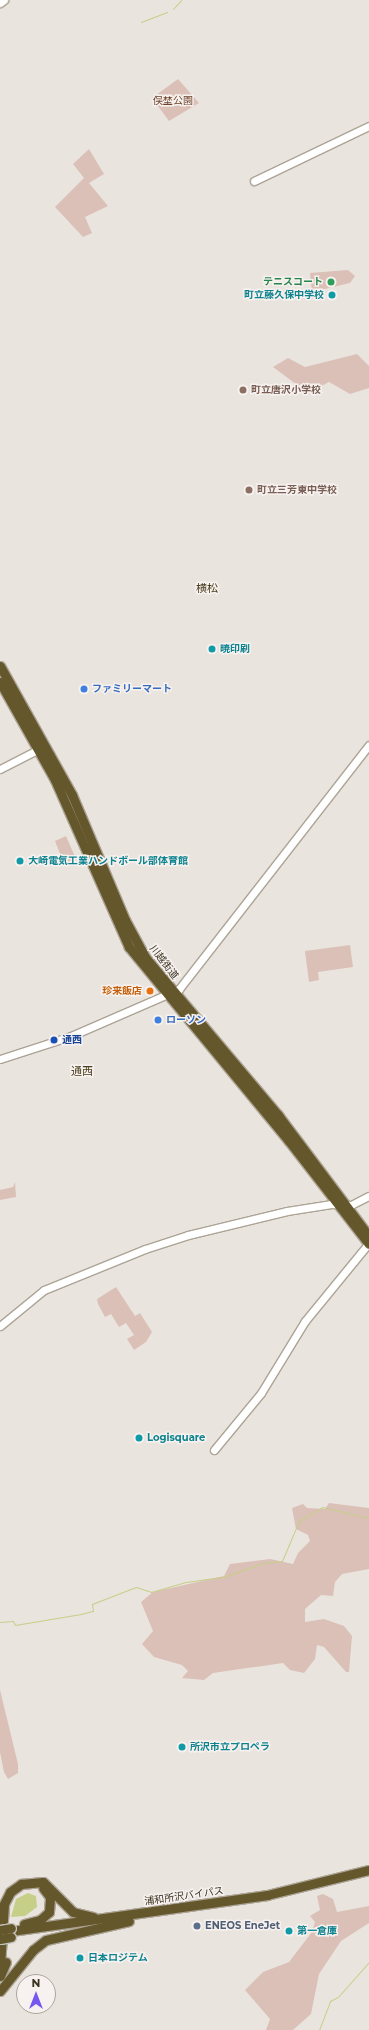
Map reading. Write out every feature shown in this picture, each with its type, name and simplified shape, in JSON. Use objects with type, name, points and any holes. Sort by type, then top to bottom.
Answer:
[{"type":"highway","name":"川越街道","points":[[0,666],[42,748]]},
{"type":"highway","name":"川越街道","points":[[0,682],[77,805],[132,936],[150,965],[200,1030],[257,1096],[369,1241]]},
{"type":"highway","name":"浦和所沢バイパス","points":[[0,1939],[11,1932],[294,1890],[369,1870]]},
{"type":"highway","name":"浦和所沢バイパス","points":[[0,1931],[11,1932],[129,1921],[276,1900],[369,1876]]},
{"type":"highway","points":[[0,1966],[4,1904],[10,1892],[25,1883],[46,1884],[70,1909],[83,1915],[160,1911]]},
{"type":"highway","points":[[0,1976],[7,1954],[7,1914],[11,1900],[27,1887],[39,1887],[46,1890],[51,1901],[46,1915],[35,1922],[11,1932]]},
{"type":"highway","points":[[0,1992],[33,1950],[46,1940],[129,1921]]},
{"type":"street","points":[[0,3],[4,0]]},
{"type":"street","points":[[254,181],[369,126]]},
{"type":"street","points":[[0,1059],[71,1036],[171,994],[369,745]]},
{"type":"street","points":[[0,769],[42,748]]},
{"type":"street","points":[[0,1326],[44,1290],[145,1249],[188,1235],[287,1211],[340,1205],[369,1196]]},
{"type":"street","points":[[214,1450],[261,1393],[305,1321],[369,1241]]},
{"type":"green space","name":"俣埜公園","points":[[178,79],[199,103],[169,121],[152,98]]},
{"type":"green space","points":[[89,149],[104,174],[89,183],[108,206],[85,217],[92,233],[83,237],[55,207],[84,178],[73,164]]},
{"type":"green space","name":"テニスコート","points":[[348,270],[355,276],[350,283],[312,292],[310,273]]},
{"type":"green space","points":[[357,354],[369,366],[369,388],[350,394],[329,382],[308,393],[273,367],[288,358],[305,367]]},
{"type":"green space","points":[[66,836],[76,859],[64,864],[55,841]]},
{"type":"green space","points":[[350,945],[353,967],[318,972],[319,980],[309,982],[305,951]]},
{"type":"green space","points":[[15,1182],[16,1197],[0,1200],[0,1190],[13,1187]]},
{"type":"green space","points":[[116,1287],[135,1316],[140,1313],[152,1332],[146,1342],[134,1350],[127,1339],[134,1335],[126,1323],[119,1327],[111,1314],[105,1317],[98,1304],[97,1299]]},
{"type":"green space","points":[[329,1503],[369,1508],[369,1569],[342,1574],[335,1582],[333,1596],[321,1595],[305,1609],[305,1622],[324,1619],[344,1626],[352,1636],[349,1672],[346,1672],[324,1647],[317,1645],[315,1659],[304,1673],[290,1670],[283,1663],[213,1673],[204,1680],[182,1678],[188,1671],[182,1665],[154,1657],[142,1644],[153,1631],[141,1602],[153,1592],[224,1576],[230,1564],[270,1559],[293,1564],[298,1553],[310,1541],[308,1535],[296,1529],[292,1508],[303,1504],[307,1508],[325,1509]]},
{"type":"green space","points":[[0,1690],[18,1764],[18,1773],[8,1779],[4,1772],[0,1752]]},
{"type":"green space","points":[[323,1894],[333,1899],[337,1912],[369,1906],[369,1923],[341,1941],[319,1974],[311,2014],[293,2030],[266,2030],[270,2019],[245,1990],[263,1972],[289,1962],[312,1932],[315,1922],[310,1916],[320,1910],[317,1896]]},
{"type":"shaded area","points":[[28,1893],[36,1896],[37,1907],[25,1916],[11,1917],[16,1899]]},
{"type":"waterway","points":[[173,9],[181,0]]},
{"type":"waterway","points":[[141,22],[167,12]]},
{"type":"waterway","points":[[0,1622],[13,1621],[15,1625],[81,1614],[93,1611],[92,1604],[136,1587],[151,1592],[186,1582],[223,1577],[263,1563],[282,1561],[299,1521],[322,1507],[369,1518]]},
{"type":"waterway","points":[[319,2030],[330,2001],[338,1997],[369,1962]]},
{"type":"place","name":"テニスコート","points":[[331,282]]},
{"type":"place","name":"町立藤久保中学校","points":[[332,295]]},
{"type":"place","name":"町立唐沢小学校","points":[[243,390]]},
{"type":"place","name":"町立三芳東中学校","points":[[249,490]]},
{"type":"place","name":"暁印刷","points":[[212,649]]},
{"type":"place","name":"ファミリーマート","points":[[84,689]]},
{"type":"place","name":"大崎電気工業ハンドボール部体育館","points":[[20,861]]},
{"type":"place","name":"珍来飯店","points":[[150,991]]},
{"type":"place","name":"ローソン","points":[[158,1020]]},
{"type":"place","name":"通西","points":[[54,1040]]},
{"type":"place","name":"Logisquare","points":[[139,1438]]},
{"type":"place","name":"所沢市立プロペラ","points":[[182,1747]]},
{"type":"place","name":"ENEOS EneJet","points":[[197,1926]]},
{"type":"place","name":"第一倉庫","points":[[289,1931]]},
{"type":"place","name":"日本ロジテム","points":[[80,1958]]},
{"type":"district","name":"横松","points":[[207,588]]},
{"type":"district","name":"通西","points":[[82,1071]]}]
